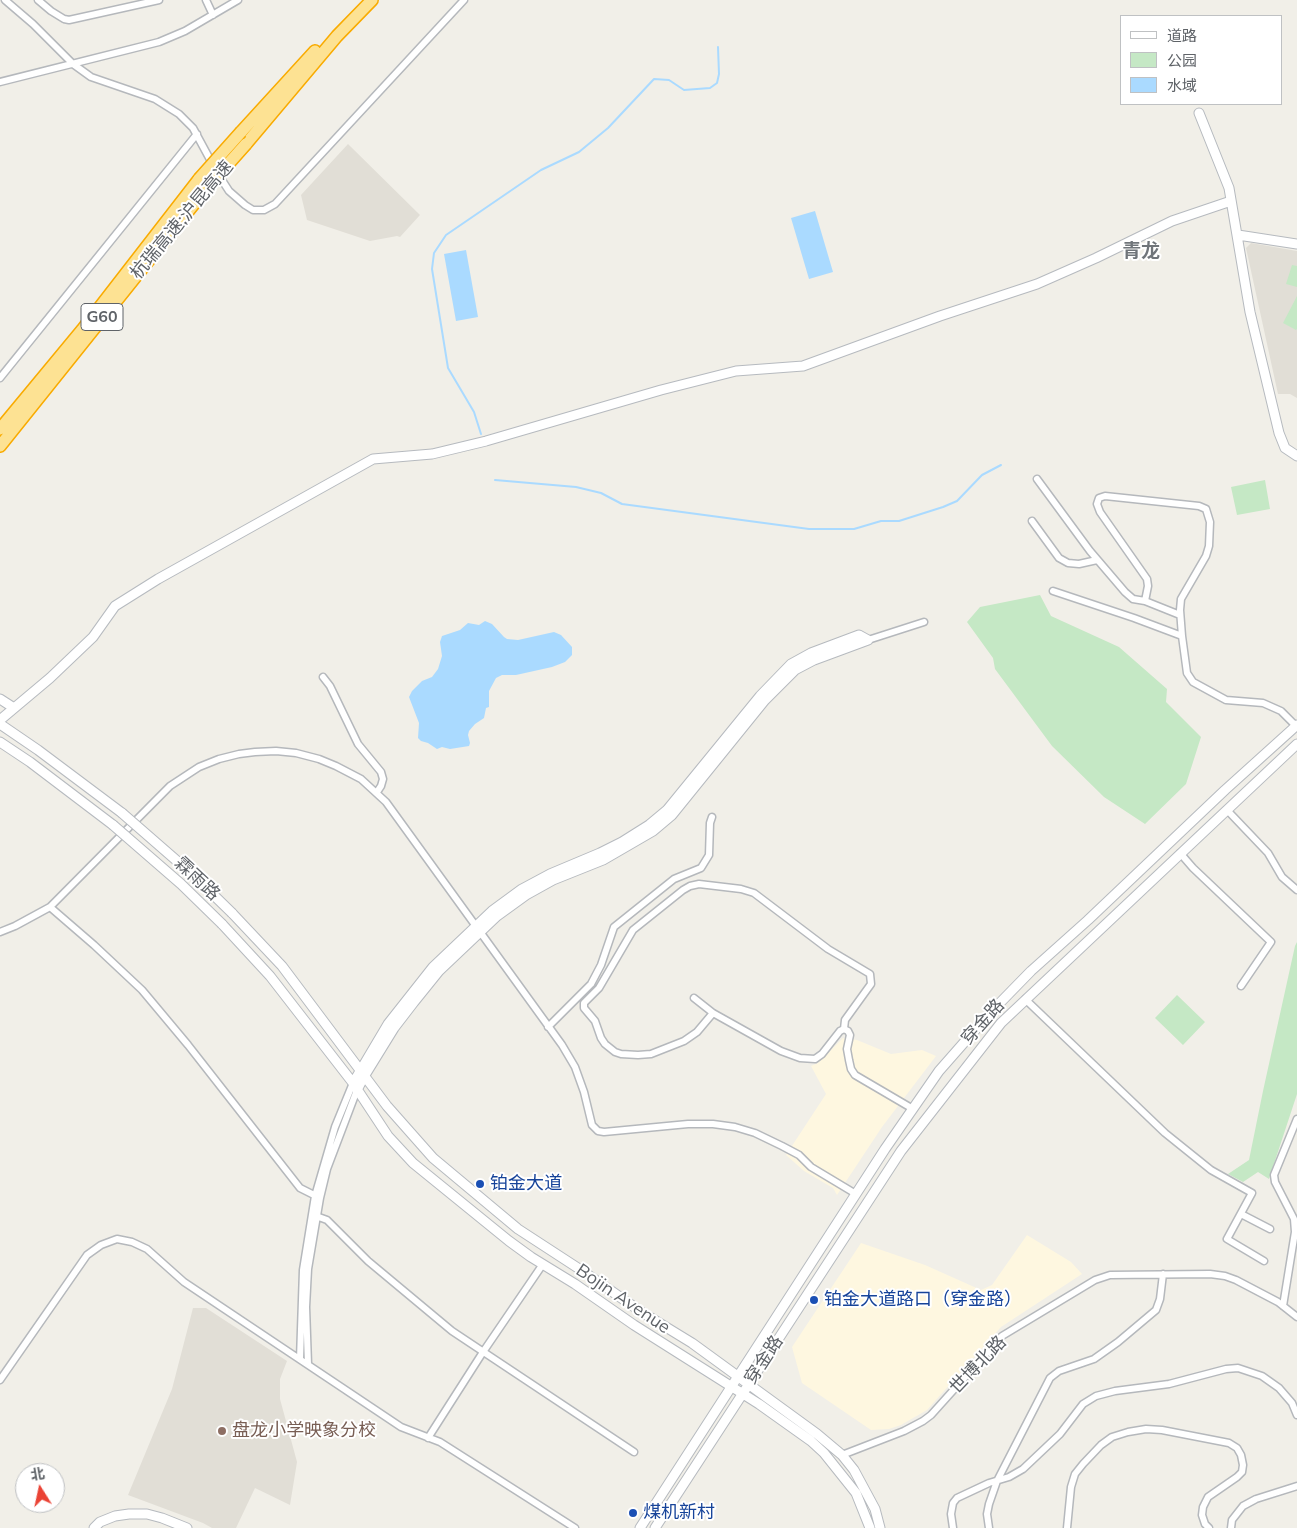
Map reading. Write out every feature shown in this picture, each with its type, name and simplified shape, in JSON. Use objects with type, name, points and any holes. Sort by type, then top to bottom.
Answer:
[{"type":"highway","name":"杭瑞高速;沪昆高速","points":[[0,429],[82,330],[199,179],[362,0]]},
{"type":"highway","name":"杭瑞高速;沪昆高速","points":[[0,446],[206,190],[337,36],[372,0]]},
{"type":"main road","points":[[1200,113],[1229,188],[1250,312],[1279,433],[1285,448],[1297,456]]},
{"type":"main road","points":[[0,720],[36,690],[92,637],[115,606],[158,579],[372,459],[432,454],[483,442],[661,390],[736,371],[803,366],[940,316],[1037,284],[1172,221],[1231,201]]},
{"type":"main road","points":[[1238,235],[1297,244]]},
{"type":"main road","points":[[355,1087],[362,1072],[426,986],[478,929],[526,895],[553,880],[603,860],[653,831],[672,815],[765,700],[795,670],[814,660],[868,640]]},
{"type":"main road","points":[[0,699],[11,710]]},
{"type":"main road","name":"霖雨路","points":[[0,724],[122,813],[192,874],[282,966],[362,1072]]},
{"type":"main road","name":"穿金路","points":[[640,1528],[856,1194],[939,1071],[990,1013],[1031,971],[1296,725]]},
{"type":"main road","name":"霖雨路","points":[[0,743],[36,767],[113,825],[182,884],[270,976],[355,1087]]},
{"type":"main road","name":"穿金路","points":[[655,1528],[902,1151],[1000,1022],[1180,853],[1296,748]]},
{"type":"main road","name":"Bojin Avenue","points":[[362,1072],[397,1118],[433,1158],[488,1206],[540,1244],[643,1313],[692,1343],[842,1455],[854,1470],[875,1509],[880,1528]]},
{"type":"main road","name":"Bojin Avenue","points":[[355,1087],[388,1136],[413,1163],[509,1241],[811,1441],[824,1453],[856,1493],[870,1528]]},
{"type":"main road","points":[[94,1528],[100,1522],[115,1516],[147,1514],[187,1528]]},
{"type":"street","points":[[5,0],[33,24],[73,64],[91,77],[141,94],[167,106],[187,122],[197,134],[223,183],[245,206],[253,210],[264,210],[275,204],[464,0]]},
{"type":"street","points":[[38,0],[64,19],[69,20],[159,0]]},
{"type":"street","points":[[206,0],[214,15]]},
{"type":"street","points":[[0,82],[159,42],[185,31],[238,0]]},
{"type":"street","points":[[0,378],[197,134]]},
{"type":"street","points":[[1037,479],[1098,560],[1125,592],[1133,598],[1180,615]]},
{"type":"street","points":[[1145,601],[1148,579],[1100,512],[1097,504],[1099,498],[1105,496],[1199,506],[1206,509],[1210,522],[1209,546],[1206,556],[1181,599],[1180,615],[1187,673],[1193,682],[1226,700],[1263,704],[1281,712],[1296,725]]},
{"type":"street","points":[[1032,521],[1059,558],[1068,563],[1079,564],[1098,560]]},
{"type":"street","points":[[1052,591],[1182,636]]},
{"type":"street","points":[[868,640],[924,622]]},
{"type":"street","points":[[322,677],[327,680],[358,744],[381,772],[383,779],[381,786],[376,792]]},
{"type":"street","points":[[0,932],[50,907],[170,786],[199,767],[239,754],[276,751],[296,753],[336,766],[361,779],[390,808],[562,1045],[575,1067],[584,1092],[589,1118],[592,1125],[598,1131],[688,1124],[714,1124],[735,1127],[755,1133],[791,1150],[811,1167],[856,1194]]},
{"type":"street","points":[[1227,810],[1268,853],[1282,877],[1297,890]]},
{"type":"street","points":[[548,1027],[591,984],[601,965],[614,927],[674,879],[701,868],[709,855],[710,823],[712,818]]},
{"type":"street","points":[[1180,853],[1271,942],[1241,986]]},
{"type":"street","points":[[713,1014],[697,1032],[684,1042],[650,1054],[638,1055],[615,1052],[605,1044],[600,1038],[595,1021],[584,1008],[584,1003],[599,988],[633,930],[683,890],[699,884],[742,889],[754,893],[828,949],[870,974],[871,984],[845,1020],[844,1029]]},
{"type":"street","points":[[50,907],[142,990],[188,1045],[300,1188],[317,1197]]},
{"type":"street","points":[[694,998],[706,1006],[713,1014],[781,1051],[808,1060],[815,1059],[822,1054],[840,1031],[844,1029]]},
{"type":"street","points":[[1025,999],[1165,1133],[1211,1170],[1252,1192],[1227,1239],[1264,1261]]},
{"type":"street","points":[[844,1029],[848,1030],[850,1035],[848,1060],[855,1075],[913,1109]]},
{"type":"street","points":[[300,1359],[303,1270],[317,1197],[355,1087]]},
{"type":"street","points":[[1283,1306],[1295,1232],[1294,1218],[1274,1175],[1297,1118]]},
{"type":"street","points":[[308,1364],[306,1298],[317,1197]]},
{"type":"street","points":[[1241,1214],[1270,1229]]},
{"type":"street","points":[[316,1216],[327,1220],[368,1261],[452,1331],[634,1452]]},
{"type":"street","points":[[0,1380],[87,1255],[101,1245],[117,1239],[132,1242],[147,1249],[184,1282],[308,1364],[400,1428],[440,1442],[575,1528]]},
{"type":"street","points":[[428,1438],[483,1352],[543,1264]]},
{"type":"street","points":[[989,1528],[987,1514],[997,1481],[1050,1378],[1059,1371],[1094,1359],[1118,1342],[1156,1310],[1160,1298],[1163,1274]]},
{"type":"street","name":"世博北路","points":[[842,1455],[904,1431],[923,1421],[931,1415],[1002,1336],[1095,1280],[1110,1275],[1210,1274],[1225,1276],[1236,1280],[1283,1306],[1297,1317]]},
{"type":"street","points":[[953,1528],[951,1514],[953,1503],[958,1498],[989,1483],[1010,1477],[1023,1469],[1060,1434],[1083,1404],[1096,1396],[1115,1391],[1169,1384],[1226,1369],[1238,1368],[1262,1376],[1279,1388],[1292,1402],[1297,1415]]},
{"type":"street","points":[[1067,1528],[1071,1487],[1075,1474],[1101,1445],[1112,1437],[1146,1429],[1162,1430],[1219,1441],[1237,1448],[1243,1465],[1242,1472],[1208,1497],[1203,1507],[1202,1515],[1205,1524],[1209,1528]]},
{"type":"street","points":[[1231,1528],[1232,1520],[1243,1506],[1256,1499],[1297,1486]]},
{"type":"shaded area","points":[[348,144],[420,215],[400,237],[370,241],[307,220],[301,195]]},
{"type":"shaded area","points":[[1251,243],[1297,251],[1297,398],[1290,394],[1278,394],[1246,248]]},
{"type":"shaded area","points":[[843,1038],[857,1040],[891,1054],[922,1050],[936,1056],[882,1127],[837,1195],[833,1188],[804,1171],[786,1155],[826,1094],[811,1066],[818,1063]]},
{"type":"shaded area","points":[[1027,1235],[1071,1262],[1082,1274],[1001,1327],[927,1410],[901,1425],[889,1429],[871,1430],[802,1383],[792,1347],[861,1243],[925,1265],[981,1290],[992,1285]]},
{"type":"shaded area","name":"盘龙小学映象分校","points":[[193,1308],[206,1308],[287,1361],[280,1379],[280,1399],[297,1462],[290,1505],[255,1488],[236,1528],[212,1528],[128,1495],[172,1389]]},
{"type":"green space","points":[[1292,265],[1297,266],[1297,287],[1286,284]]},
{"type":"green space","points":[[1297,296],[1297,329],[1296,330],[1283,323]]},
{"type":"green space","points":[[1265,480],[1270,509],[1237,515],[1231,487]]},
{"type":"green space","points":[[1040,595],[1051,616],[1119,647],[1167,689],[1166,702],[1201,737],[1186,784],[1145,824],[1104,797],[1052,746],[995,669],[993,658],[967,622],[980,607]]},
{"type":"green space","points":[[1297,942],[1297,1094],[1269,1179],[1258,1172],[1243,1182],[1228,1174],[1249,1160]]},
{"type":"green space","points":[[1177,995],[1205,1022],[1183,1045],[1155,1018]]},
{"type":"water","points":[[815,211],[833,272],[809,279],[791,218]]},
{"type":"water","points":[[466,250],[478,317],[456,321],[444,254]]},
{"type":"water","points":[[485,621],[492,624],[507,639],[518,640],[554,632],[561,635],[572,647],[572,655],[565,662],[552,667],[516,675],[502,675],[496,678],[489,691],[489,707],[486,708],[484,718],[469,731],[469,746],[450,749],[442,747],[437,749],[418,738],[419,723],[409,697],[422,681],[432,677],[438,669],[442,656],[440,642],[442,636],[460,630],[468,623],[479,625]]},
{"type":"waterway","points":[[481,434],[474,412],[448,368],[432,269],[434,253],[446,235],[541,170],[579,152],[608,128],[654,79],[669,80],[684,90],[710,88],[717,83],[719,74],[718,47]]},
{"type":"waterway","points":[[495,480],[576,487],[601,493],[622,504],[809,529],[854,529],[881,521],[899,521],[957,501],[982,475],[1001,465]]},
{"type":"place","name":"铂金大道","points":[[480,1184]]},
{"type":"place","name":"铂金大道路口（穿金路）","points":[[814,1300]]},
{"type":"place","name":"盘龙小学映象分校","points":[[222,1431]]},
{"type":"place","name":"煤机新村","points":[[633,1513]]},
{"type":"district","name":"青龙","points":[[1141,251]]}]
